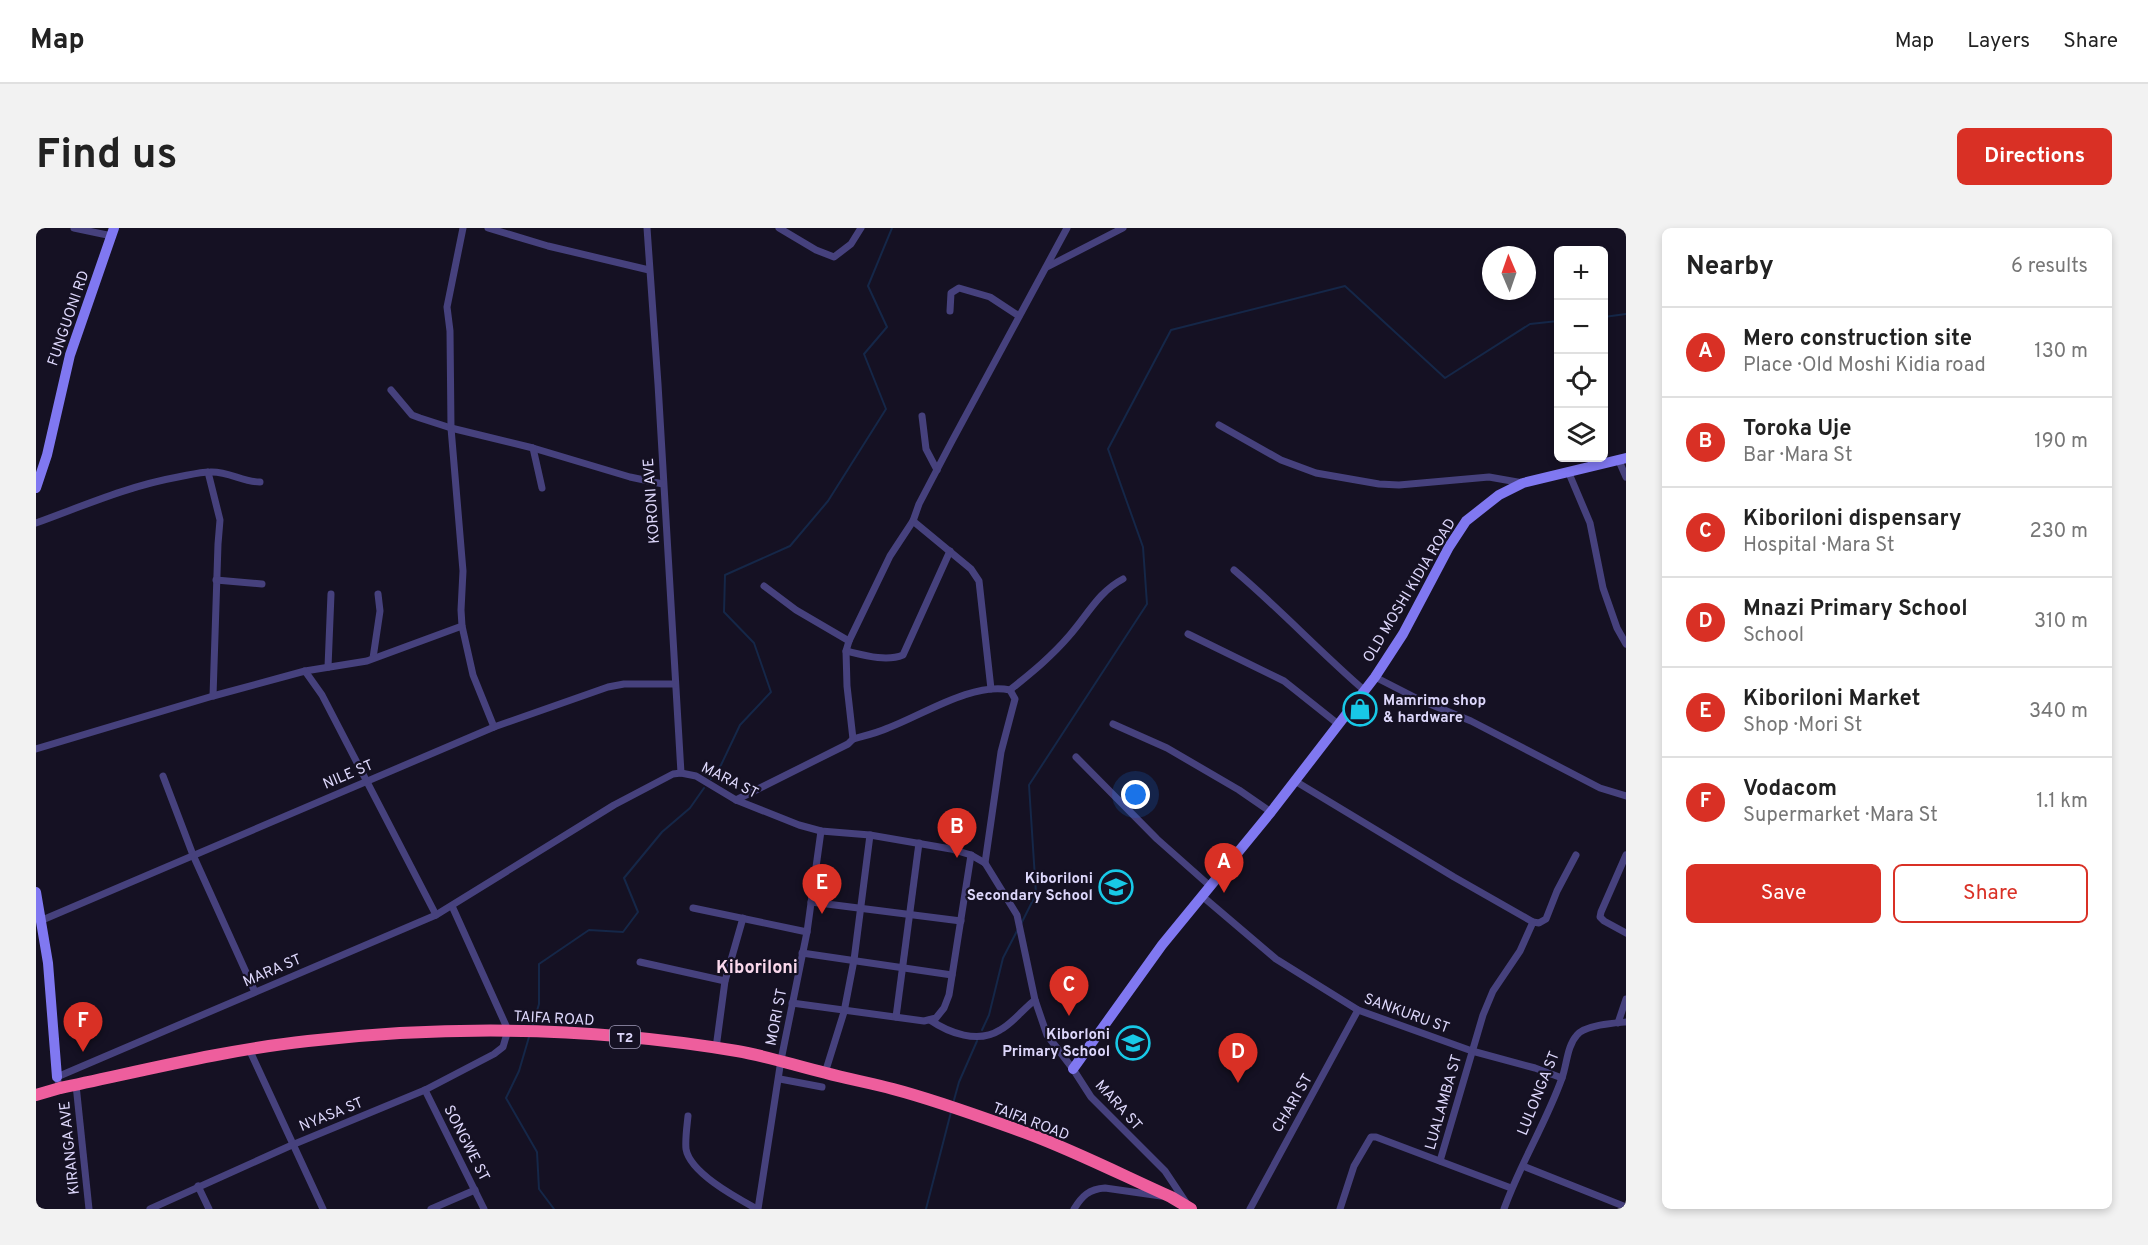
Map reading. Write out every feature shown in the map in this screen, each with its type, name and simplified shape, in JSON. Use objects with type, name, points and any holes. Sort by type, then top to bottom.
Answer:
[{"type":"highway","name":"TAIFA ROAD","points":[[36,1095],[59,1082],[76,1085],[214,1054],[358,1036],[508,1030],[568,1032],[662,1040],[781,1060],[957,1108],[1033,1136],[1171,1197],[1190,1209]]},
{"type":"street","points":[[74,228],[113,232]]},
{"type":"street","points":[[463,228],[447,301],[450,331],[451,428],[462,557],[461,610],[462,626],[473,675],[494,727]]},
{"type":"street","points":[[488,228],[548,246],[649,270]]},
{"type":"street","name":"KORONI AVE","points":[[647,228],[681,772]]},
{"type":"street","points":[[779,228],[816,250],[834,257],[849,247],[861,228]]},
{"type":"street","points":[[853,739],[846,686],[846,651],[849,641],[890,556],[913,521],[937,470],[1067,228]]},
{"type":"street","points":[[1047,267],[1123,228]]},
{"type":"street","name":"FUNGUONI RD","points":[[36,488],[47,455],[81,319],[113,232]]},
{"type":"street","points":[[950,311],[951,293],[959,288],[990,297],[1019,316]]},
{"type":"street","points":[[391,390],[412,415],[451,428],[663,484]]},
{"type":"street","points":[[922,416],[926,450],[937,470]]},
{"type":"street","points":[[1219,425],[1281,460],[1316,473],[1379,484],[1481,477],[1523,483]]},
{"type":"street","points":[[533,448],[542,488]]},
{"type":"street","points":[[1622,460],[1626,477]]},
{"type":"street","name":"OLD MOSHI KIDIA ROAD","points":[[1073,1069],[1149,963],[1271,812],[1375,677],[1403,634],[1449,547],[1466,521],[1499,495],[1523,483],[1622,460]]},
{"type":"street","points":[[1568,471],[1590,524],[1603,588],[1617,628],[1626,644]]},
{"type":"street","points":[[208,472],[220,520],[213,696]]},
{"type":"street","points":[[36,523],[147,483],[208,472],[220,472],[241,480],[260,482]]},
{"type":"street","points":[[913,521],[971,569],[979,581],[991,689]]},
{"type":"street","points":[[846,651],[879,657],[903,655],[950,552]]},
{"type":"street","points":[[1234,570],[1278,608],[1364,690]]},
{"type":"street","points":[[736,800],[848,744],[853,739],[886,729],[956,699],[991,689],[1010,690],[1049,658],[1103,592],[1123,579]]},
{"type":"street","points":[[216,580],[262,584]]},
{"type":"street","points":[[764,586],[796,610],[849,641]]},
{"type":"street","points":[[327,667],[331,594]]},
{"type":"street","points":[[373,658],[380,611],[378,594]]},
{"type":"street","points":[[36,749],[305,671],[373,658],[462,626]]},
{"type":"street","points":[[1188,634],[1284,681],[1338,724]]},
{"type":"street","points":[[305,671],[322,695],[436,915]]},
{"type":"street","points":[[1375,677],[1420,700],[1490,730],[1600,788],[1626,796]]},
{"type":"street","name":"NILE ST","points":[[40,921],[494,727],[608,687],[624,684],[675,684]]},
{"type":"street","points":[[985,863],[1001,752],[1015,699],[1010,690]]},
{"type":"street","points":[[1113,724],[1167,748],[1239,790],[1271,812]]},
{"type":"street","points":[[1076,757],[1157,839],[1210,886]]},
{"type":"street","name":"MARA ST","points":[[59,1082],[255,992],[436,915],[614,805],[681,772],[696,776],[736,800],[799,825],[821,831],[870,835],[919,843],[971,855],[985,863],[1017,915],[1035,1000],[1047,1035],[1091,1097],[1165,1171],[1190,1209]]},
{"type":"street","points":[[163,776],[193,855],[255,992]]},
{"type":"street","points":[[1295,781],[1454,878],[1533,922],[1539,923],[1546,919],[1557,891],[1576,855]]},
{"type":"street","name":"MORI ST","points":[[758,1209],[780,1079],[781,1060],[807,932],[821,831]]},
{"type":"street","points":[[825,1073],[844,1012],[854,960],[870,835]]},
{"type":"street","points":[[896,1017],[919,843]]},
{"type":"street","points":[[792,1004],[924,1021],[936,1018],[944,1008],[949,995],[971,855]]},
{"type":"street","points":[[1626,855],[1600,917],[1626,933]]},
{"type":"street","points":[[36,892],[40,943],[48,963],[59,1082]]},
{"type":"street","name":"SANKURU ST","points":[[1202,896],[1276,959],[1358,1010],[1472,1051],[1535,1068],[1562,1078]]},
{"type":"street","points":[[811,902],[961,921]]},
{"type":"street","points":[[452,906],[508,1030]]},
{"type":"street","points":[[693,908],[807,932]]},
{"type":"street","points":[[716,1048],[725,981],[742,918]]},
{"type":"street","name":"LUALAMBA ST","points":[[1440,1161],[1472,1051],[1493,991],[1516,958],[1533,922]]},
{"type":"street","points":[[802,953],[952,975]]},
{"type":"street","points":[[640,962],[725,981]]},
{"type":"street","points":[[1622,1022],[1626,999]]},
{"type":"street","points":[[930,1020],[950,1032],[977,1036],[991,1034],[1000,1030],[1035,1000]]},
{"type":"street","name":"CHARI ST","points":[[1250,1209],[1358,1010]]},
{"type":"street","name":"LULONGA ST","points":[[1504,1209],[1511,1188],[1562,1078],[1569,1052],[1577,1035],[1593,1027],[1622,1022]]},
{"type":"street","name":"NYASA ST","points":[[150,1209],[292,1145],[424,1090],[494,1054],[503,1047],[508,1030]]},
{"type":"street","points":[[249,1049],[323,1209]]},
{"type":"street","points":[[780,1079],[822,1087]]},
{"type":"street","name":"KIRANGA AVE","points":[[76,1085],[89,1209]]},
{"type":"street","name":"SONGWE ST","points":[[424,1090],[484,1209]]},
{"type":"street","points":[[688,1116],[686,1148],[690,1159],[699,1170],[720,1186],[758,1209]]},
{"type":"street","points":[[1340,1209],[1354,1166],[1371,1137],[1511,1188]]},
{"type":"street","points":[[1523,1166],[1626,1207]]},
{"type":"street","points":[[198,1186],[209,1209]]},
{"type":"street","points":[[1074,1209],[1081,1198],[1096,1188],[1171,1197]]},
{"type":"street","points":[[431,1209],[475,1190]]},
{"type":"waterway","points":[[711,779],[721,765],[740,725],[771,692],[754,643],[724,612],[725,575],[790,546],[828,501],[886,409],[864,354],[887,327],[868,286],[892,228]]},
{"type":"waterway","points":[[1021,924],[1036,894],[1029,785],[1147,604],[1143,547],[1108,449],[1171,330],[1345,286],[1445,378],[1530,324],[1554,321]]},
{"type":"waterway","points":[[1608,316],[1626,314]]},
{"type":"waterway","points":[[533,1024],[539,1004],[539,964],[589,930],[623,932],[638,912],[624,878],[662,832],[690,808],[704,788]]},
{"type":"waterway","points":[[982,1030],[989,1015],[1003,958],[1018,929]]},
{"type":"waterway","points":[[529,1037],[519,1071],[506,1098],[537,1152],[539,1189],[554,1209]]},
{"type":"waterway","points":[[954,1100],[959,1082],[977,1041]]},
{"type":"waterway","points":[[926,1209],[951,1112]]},
{"type":"place","name":"Mamrimo shop & hardware","points":[[1360,709]]},
{"type":"place","name":"Toroka Uje","points":[[957,858]]},
{"type":"place","name":"Kiboriloni Secondary School","points":[[1116,887]]},
{"type":"place","name":"Mero construction site","points":[[1224,893]]},
{"type":"place","name":"Kiboriloni Market","points":[[822,914]]},
{"type":"place","name":"Kiboriloni dispensary","points":[[1069,1016]]},
{"type":"place","name":"Kiborloni Primary School","points":[[1133,1043]]},
{"type":"place","name":"Vodacom","points":[[83,1052]]},
{"type":"place","name":"Mnazi Primary School","points":[[1238,1083]]},
{"type":"district","name":"Kiboriloni","points":[[757,967]]}]
